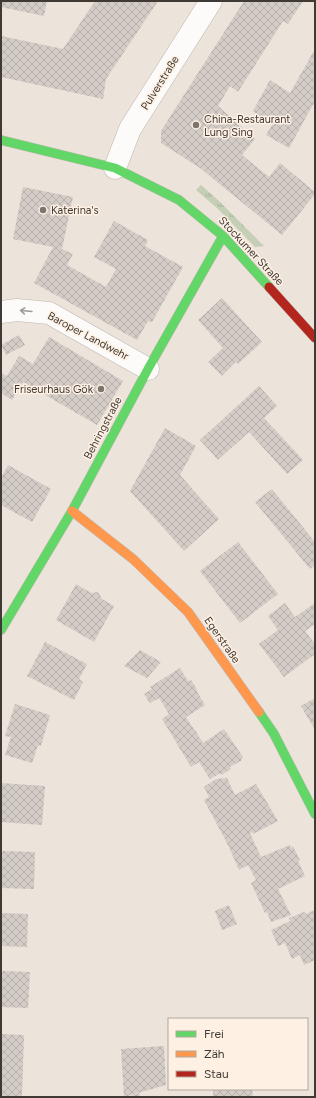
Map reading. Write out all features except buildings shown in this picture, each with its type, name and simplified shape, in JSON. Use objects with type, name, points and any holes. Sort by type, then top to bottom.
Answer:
[{"type":"street","name":"Pulverstraße","points":[[115,168],[130,129],[211,1]]},
{"type":"street","name":"Stockumer Straße","points":[[1,140],[115,168],[179,200],[223,236],[315,338]]},
{"type":"street","name":"Behringstraße","points":[[1,630],[72,511],[148,370],[223,236]]},
{"type":"street","name":"Baroper Landwehr","points":[[1,312],[17,310],[49,313],[148,370]]},
{"type":"street","name":"Egerstraße","points":[[72,511],[133,559],[188,612],[274,734],[315,814]]},
{"type":"green space","points":[[201,185],[264,246],[255,247],[218,209],[196,190]]},
{"type":"traffic: fast","points":[[1,140],[115,168],[179,200],[223,236],[269,287]]},
{"type":"traffic: fast","points":[[1,630],[72,511],[148,369],[223,236]]},
{"type":"traffic: fast","points":[[259,712],[274,734],[315,814]]},
{"type":"traffic: slow","points":[[72,511],[133,559],[188,612],[259,712]]},
{"type":"traffic: jam","points":[[269,287],[315,338]]},
{"type":"place","name":"China-Restaurant Lung Sing","points":[[196,125]]},
{"type":"place","name":"Katerina's","points":[[43,210]]},
{"type":"place","name":"Friseurhaus Gök","points":[[101,389]]}]
